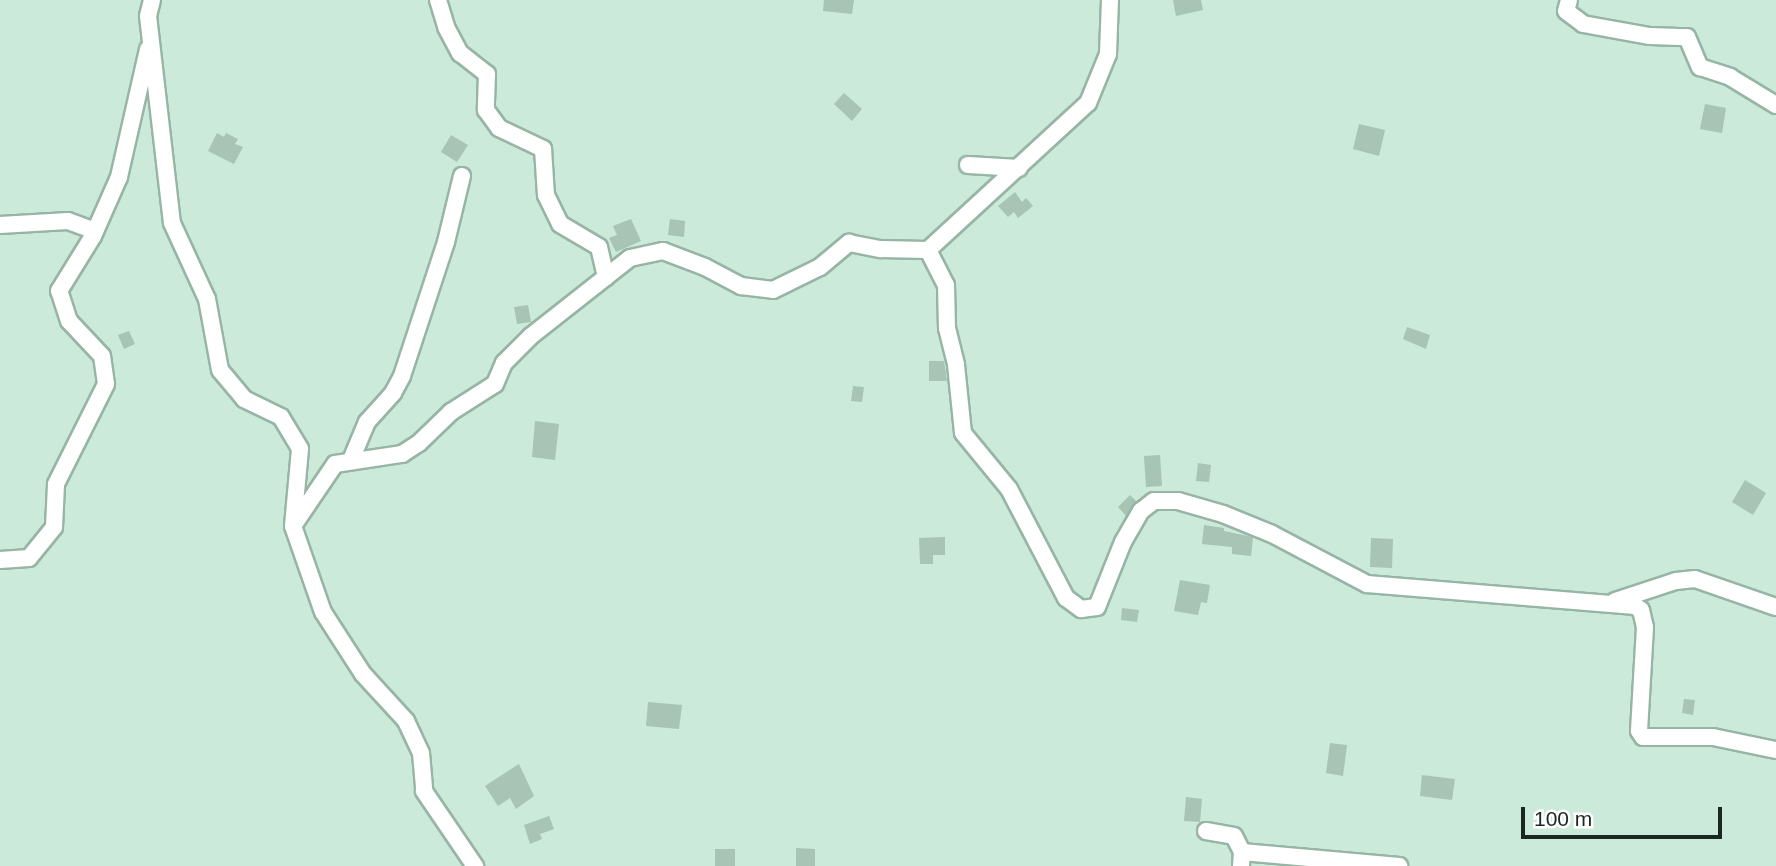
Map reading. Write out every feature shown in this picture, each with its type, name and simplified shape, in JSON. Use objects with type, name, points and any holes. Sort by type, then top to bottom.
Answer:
[{"type":"street","points":[[152,0],[148,16],[172,223],[207,299],[220,370],[244,399],[281,417],[300,450],[293,526],[323,612],[363,674],[407,721],[421,754],[424,791],[475,866]]},
{"type":"street","points":[[438,0],[446,27],[460,53],[486,74],[486,110],[499,128],[543,149],[546,195],[560,224],[599,247],[606,276]]},
{"type":"street","points":[[293,526],[335,464],[402,454],[419,443],[451,412],[495,384],[504,363],[531,336],[630,258],[663,251],[705,267],[741,286],[773,290],[820,267],[849,243],[881,249],[928,250],[1088,103],[1108,54],[1110,0]]},
{"type":"street","points":[[1569,0],[1566,11],[1583,24],[1617,32],[1687,37],[1700,68],[1730,77],[1776,104]]},
{"type":"street","points":[[0,560],[29,558],[54,527],[56,484],[106,384],[102,356],[69,321],[59,291],[95,231],[119,177],[150,36]]},
{"type":"street","points":[[968,165],[1019,168]]},
{"type":"street","points":[[351,460],[367,422],[393,393],[402,376],[446,243],[462,177]]},
{"type":"street","points":[[0,225],[68,221],[95,231]]},
{"type":"street","points":[[928,250],[946,285],[947,328],[956,365],[963,433],[1009,489],[1066,598],[1081,609],[1097,607],[1123,542],[1141,511],[1154,501],[1178,501],[1223,514],[1272,534],[1367,584],[1606,604],[1641,610],[1645,627],[1639,731],[1643,737],[1713,737],[1776,750]]},
{"type":"street","points":[[1606,604],[1676,581],[1695,579],[1776,607]]},
{"type":"street","points":[[1206,831],[1234,836],[1241,859],[1399,866]]},
{"type":"building","points":[[824,0],[854,0],[852,14],[823,11]]},
{"type":"building","points":[[1173,0],[1201,0],[1203,10],[1176,16]]},
{"type":"building","points":[[844,93],[862,109],[852,121],[834,104]]},
{"type":"building","points":[[1705,104],[1726,108],[1722,133],[1700,129]]},
{"type":"building","points":[[1359,124],[1385,130],[1379,156],[1353,149]]},
{"type":"building","points":[[217,133],[224,137],[226,133],[238,139],[235,144],[243,147],[234,164],[208,151]]},
{"type":"building","points":[[451,135],[468,145],[457,162],[441,152]]},
{"type":"building","points":[[1015,192],[1022,202],[1026,198],[1033,206],[1018,218],[1014,212],[1008,217],[998,206]]},
{"type":"building","points":[[631,219],[641,241],[616,252],[609,238],[617,235],[613,226]]},
{"type":"building","points":[[670,219],[685,221],[684,237],[668,235]]},
{"type":"building","points":[[528,305],[531,322],[517,324],[514,307]]},
{"type":"building","points":[[1407,327],[1430,335],[1426,349],[1403,339]]},
{"type":"building","points":[[129,331],[135,344],[124,349],[118,335]]},
{"type":"building","points":[[929,361],[944,361],[947,381],[929,381]]},
{"type":"building","points":[[853,386],[864,387],[862,402],[851,401]]},
{"type":"building","points":[[535,421],[559,424],[555,460],[532,457]]},
{"type":"building","points":[[1160,455],[1162,486],[1146,487],[1144,456]]},
{"type":"building","points":[[1198,463],[1211,465],[1209,482],[1196,481]]},
{"type":"building","points":[[1745,480],[1766,493],[1753,515],[1732,502]]},
{"type":"building","points":[[1130,495],[1136,501],[1126,516],[1118,507]]},
{"type":"building","points":[[1204,525],[1253,537],[1251,556],[1232,554],[1232,547],[1202,544]]},
{"type":"building","points":[[945,537],[945,555],[933,555],[933,564],[920,564],[919,538]]},
{"type":"building","points":[[1371,538],[1393,539],[1392,568],[1370,567]]},
{"type":"building","points":[[1180,580],[1210,585],[1207,603],[1201,602],[1198,615],[1174,611]]},
{"type":"building","points":[[1122,608],[1139,610],[1137,622],[1121,620]]},
{"type":"building","points":[[1684,699],[1695,700],[1693,715],[1682,713]]},
{"type":"building","points":[[648,702],[682,705],[679,729],[646,726]]},
{"type":"building","points":[[1330,743],[1347,745],[1343,776],[1326,773]]},
{"type":"building","points":[[519,764],[534,796],[516,809],[510,798],[498,806],[485,786]]},
{"type":"building","points":[[1422,775],[1455,779],[1452,800],[1420,796]]},
{"type":"building","points":[[1186,797],[1202,799],[1200,822],[1184,821]]},
{"type":"building","points":[[549,816],[554,829],[540,834],[542,839],[530,844],[524,825]]},
{"type":"building","points":[[796,848],[815,849],[815,866],[796,866]]},
{"type":"building","points":[[715,849],[735,849],[735,866],[715,866]]}]
